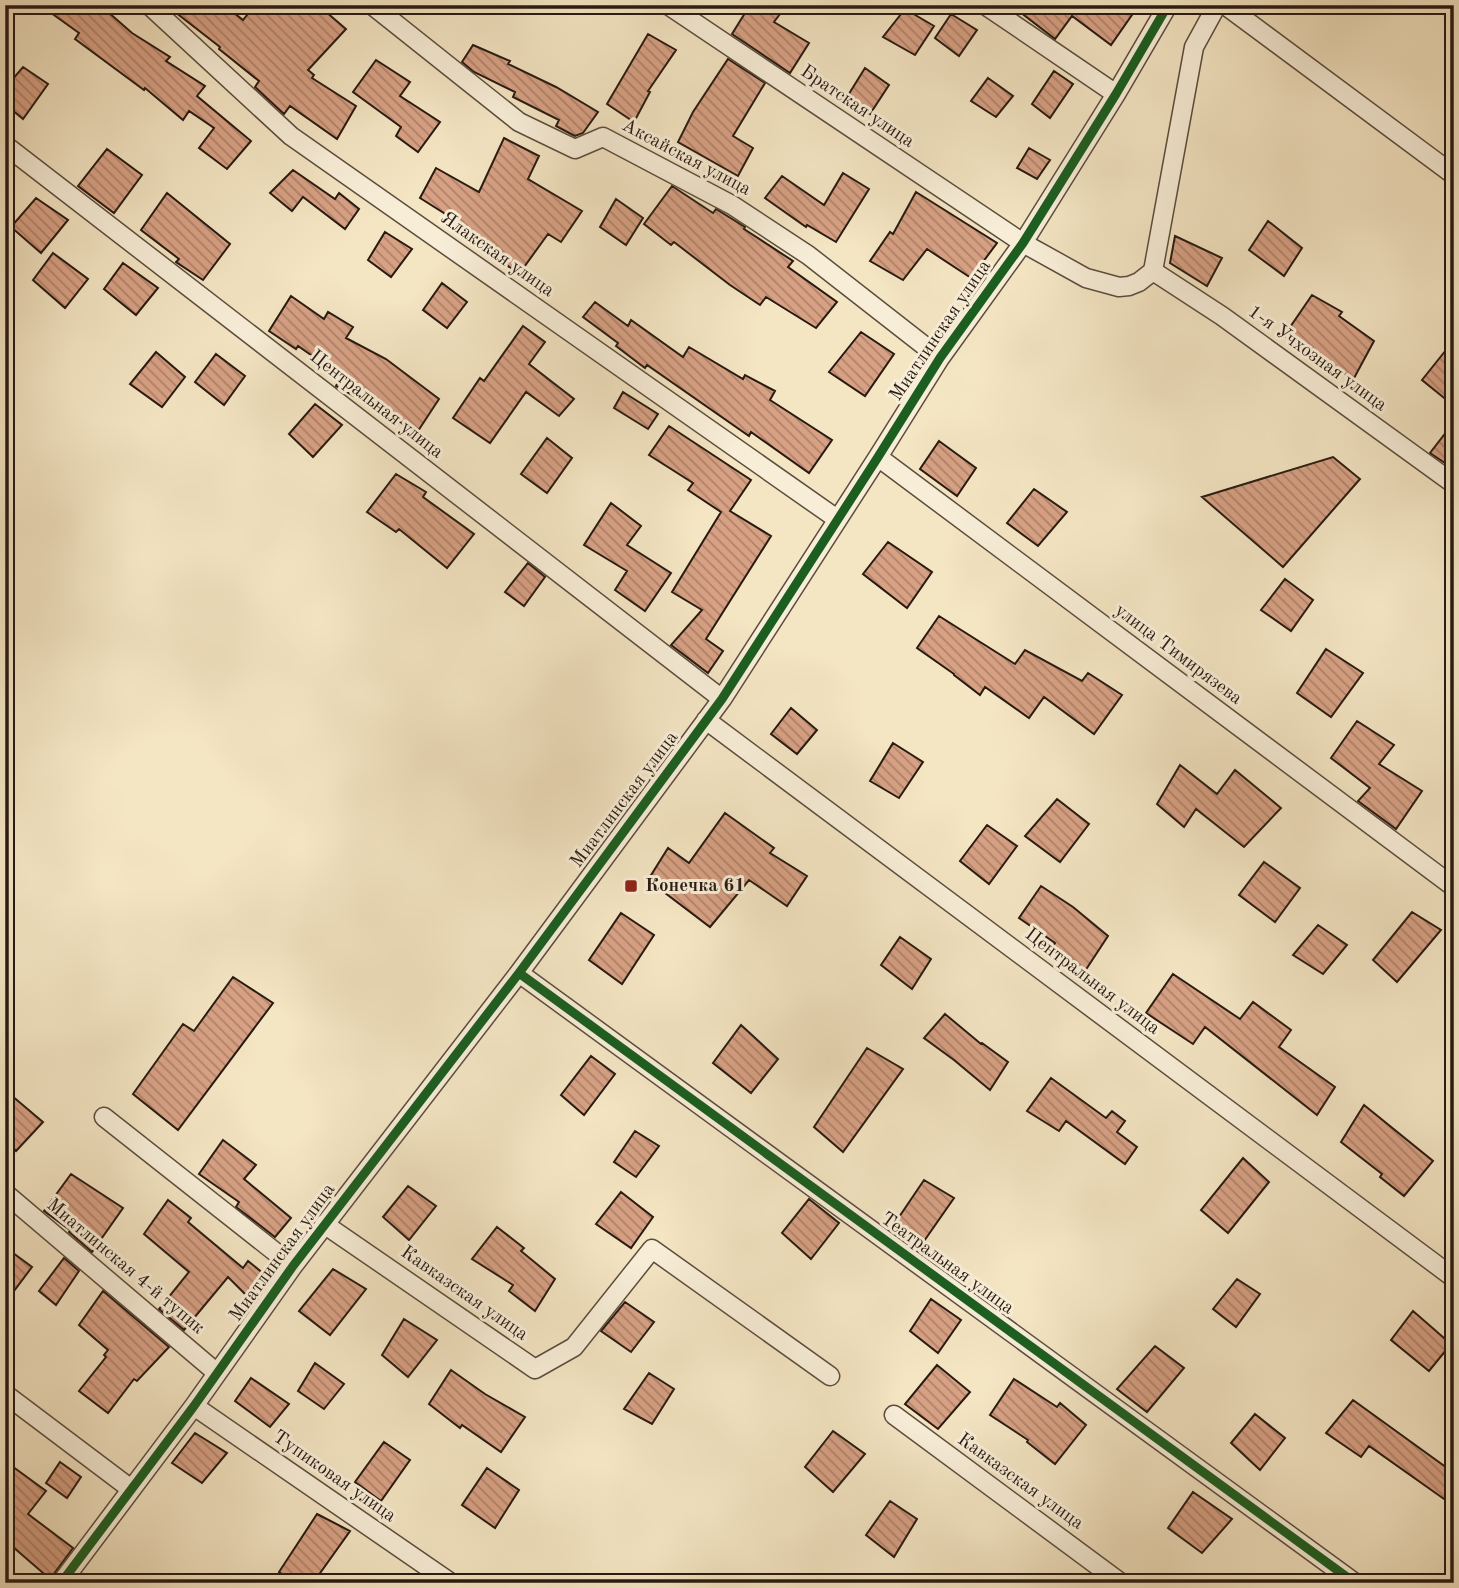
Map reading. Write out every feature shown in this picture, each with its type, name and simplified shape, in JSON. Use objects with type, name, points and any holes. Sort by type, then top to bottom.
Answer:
[{"type":"street","name":"Ялакская улица","points":[[149,5],[291,136],[837,519]]},
{"type":"street","name":"Аксайская улица","points":[[372,5],[519,122],[575,149],[603,137],[732,205],[808,254],[940,358]]},
{"type":"street","name":"Братская улица","points":[[668,5],[1023,243],[1086,278],[1119,287],[1129,286],[1153,271]]},
{"type":"street","points":[[985,5],[1116,94]]},
{"type":"street","name":"Миатлинская улица","points":[[61,1583],[194,1406],[324,1224],[519,973],[722,699],[940,358],[1023,243],[1168,5]]},
{"type":"street","points":[[1153,271],[1194,47],[1217,5]]},
{"type":"street","points":[[1225,5],[1454,175]]},
{"type":"street","name":"Центральная улица","points":[[5,145],[722,699]]},
{"type":"street","name":"1-я Учхозная улица","points":[[1153,271],[1222,316],[1454,484]]},
{"type":"street","name":"улица Тимирязева","points":[[878,457],[1454,887]]},
{"type":"street","name":"Центральная улица","points":[[706,720],[1454,1278]]},
{"type":"street","name":"Театральная улица","points":[[519,973],[1355,1583]]},
{"type":"street","points":[[104,1117],[293,1266]]},
{"type":"street","name":"Миатлинская 4-й тупик","points":[[5,1193],[217,1373]]},
{"type":"street","name":"Кавказская улица","points":[[324,1224],[535,1369],[574,1347],[652,1248],[830,1376]]},
{"type":"street","points":[[5,1394],[131,1489]]},
{"type":"street","name":"Тупиковая улица","points":[[194,1406],[451,1583]]},
{"type":"street","name":"Кавказская улица","points":[[894,1415],[1121,1583]]},
{"type":"building","points":[[40,5],[100,5],[132,33],[170,57],[166,61],[205,86],[197,96],[251,141],[227,169],[199,148],[214,128],[189,111],[183,120],[145,88],[144,90],[75,39],[79,33]]},
{"type":"building","points":[[166,5],[224,5],[243,20],[255,5],[318,5],[346,29],[308,70],[314,75],[312,78],[356,106],[337,139],[290,106],[284,114],[255,87],[259,81]]},
{"type":"building","points":[[750,5],[766,5],[780,14],[774,22],[809,43],[790,73],[732,34]]},
{"type":"building","points":[[1011,5],[1123,5],[1134,12],[1111,45],[1072,16],[1055,39]]},
{"type":"building","points":[[905,9],[934,26],[915,55],[883,37]]},
{"type":"building","points":[[951,14],[977,30],[959,56],[935,38]]},
{"type":"building","points":[[648,34],[676,50],[648,91],[650,92],[634,122],[607,104]]},
{"type":"building","points":[[473,45],[510,61],[508,64],[556,87],[598,112],[583,133],[575,136],[556,126],[559,120],[513,97],[515,92],[474,72],[462,62]]},
{"type":"building","points":[[728,59],[765,83],[733,136],[753,148],[738,176],[678,142],[693,112]]},
{"type":"building","points":[[376,60],[410,82],[400,96],[440,122],[418,152],[396,136],[401,127],[353,92]]},
{"type":"building","points":[[23,67],[48,84],[23,119],[5,104],[5,88]]},
{"type":"building","points":[[865,68],[889,85],[870,114],[847,97]]},
{"type":"building","points":[[1054,71],[1073,84],[1050,118],[1032,104]]},
{"type":"building","points":[[988,78],[1013,96],[996,117],[971,101]]},
{"type":"building","points":[[504,138],[539,156],[528,179],[582,211],[561,242],[548,234],[519,274],[497,258],[499,255],[454,228],[458,222],[420,198],[436,168],[479,192]]},
{"type":"building","points":[[1029,148],[1050,160],[1037,179],[1017,168]]},
{"type":"building","points":[[107,149],[142,175],[114,213],[78,186]]},
{"type":"building","points":[[293,170],[335,199],[339,193],[359,209],[345,229],[303,197],[292,211],[270,193]]},
{"type":"building","points":[[843,173],[869,189],[836,242],[807,225],[806,227],[765,198],[782,176],[824,205]]},
{"type":"building","points":[[672,186],[713,213],[716,209],[745,227],[744,229],[793,261],[788,267],[837,302],[816,328],[766,297],[760,305],[674,242],[671,245],[644,224]]},
{"type":"building","points":[[916,192],[997,243],[971,278],[927,249],[903,280],[870,261],[890,232],[893,234]]},
{"type":"building","points":[[167,193],[230,244],[203,280],[176,262],[179,259],[141,230]]},
{"type":"building","points":[[36,198],[68,220],[41,253],[11,227]]},
{"type":"building","points":[[616,199],[643,218],[626,245],[600,227]]},
{"type":"building","points":[[1268,221],[1302,248],[1284,276],[1249,250]]},
{"type":"building","points":[[385,232],[412,249],[391,277],[368,260]]},
{"type":"building","points":[[1175,236],[1222,258],[1207,286],[1170,263]]},
{"type":"building","points":[[53,253],[88,279],[65,308],[33,280]]},
{"type":"building","points":[[123,263],[158,288],[136,315],[104,289]]},
{"type":"building","points":[[442,283],[467,302],[447,328],[423,310]]},
{"type":"building","points":[[1312,295],[1342,312],[1339,316],[1374,341],[1353,380],[1315,352],[1314,354],[1284,336]]},
{"type":"building","points":[[291,296],[324,319],[328,312],[353,327],[346,338],[386,359],[439,399],[416,434],[368,397],[365,402],[336,386],[341,376],[298,346],[296,349],[269,331]]},
{"type":"building","points":[[595,302],[628,326],[631,320],[683,357],[689,347],[743,379],[745,375],[775,391],[770,400],[832,440],[809,473],[751,432],[749,436],[647,365],[645,368],[616,346],[618,343],[583,317]]},
{"type":"building","points":[[523,326],[545,342],[529,364],[574,399],[559,416],[526,392],[490,443],[453,418],[480,378],[484,381]]},
{"type":"building","points":[[861,332],[894,354],[865,396],[829,372]]},
{"type":"building","points":[[1454,340],[1454,406],[1422,380]]},
{"type":"building","points":[[156,352],[185,377],[162,407],[130,384]]},
{"type":"building","points":[[216,354],[245,376],[224,405],[195,382]]},
{"type":"building","points":[[623,392],[658,414],[648,429],[614,408]]},
{"type":"building","points":[[315,404],[342,425],[313,457],[289,434]]},
{"type":"building","points":[[1454,422],[1454,469],[1430,453]]},
{"type":"building","points":[[669,426],[751,480],[730,511],[771,536],[706,639],[723,651],[708,673],[671,645],[702,610],[672,592],[721,512],[688,490],[693,483],[649,455]]},
{"type":"building","points":[[547,438],[572,458],[547,493],[521,474]]},
{"type":"building","points":[[939,441],[976,468],[957,496],[920,469]]},
{"type":"building","points":[[1333,457],[1360,479],[1283,567],[1202,497]]},
{"type":"building","points":[[396,474],[426,492],[423,497],[474,534],[447,568],[399,529],[396,532],[367,512]]},
{"type":"building","points":[[1034,489],[1067,512],[1038,546],[1007,523]]},
{"type":"building","points":[[611,503],[641,526],[627,545],[671,573],[645,611],[615,590],[627,571],[584,545]]},
{"type":"building","points":[[888,542],[932,572],[907,608],[863,574]]},
{"type":"building","points":[[528,563],[545,577],[524,606],[505,592]]},
{"type":"building","points":[[1285,579],[1313,600],[1291,631],[1261,610]]},
{"type":"building","points":[[939,616],[1015,664],[1025,650],[1082,681],[1088,673],[1122,695],[1094,734],[1044,697],[1029,718],[985,687],[980,695],[917,648]]},
{"type":"building","points":[[1326,649],[1363,673],[1331,717],[1297,693]]},
{"type":"building","points":[[791,708],[817,730],[797,754],[771,734]]},
{"type":"building","points":[[1357,721],[1394,745],[1379,764],[1422,791],[1396,829],[1358,801],[1370,788],[1331,758]]},
{"type":"building","points":[[893,743],[923,762],[899,798],[870,781]]},
{"type":"building","points":[[1180,765],[1217,794],[1235,770],[1281,808],[1244,847],[1196,809],[1184,827],[1157,804]]},
{"type":"building","points":[[1057,799],[1089,824],[1060,862],[1025,836]]},
{"type":"building","points":[[725,813],[774,848],[770,853],[807,876],[787,906],[749,880],[710,927],[648,880],[668,848],[689,863]]},
{"type":"building","points":[[987,825],[1017,846],[989,884],[960,861]]},
{"type":"building","points":[[1264,862],[1300,888],[1275,922],[1239,895]]},
{"type":"building","points":[[1041,886],[1073,907],[1108,936],[1085,971],[1053,946],[1055,943],[1019,918]]},
{"type":"building","points":[[1412,912],[1441,930],[1397,982],[1373,960]]},
{"type":"building","points":[[621,913],[654,935],[622,984],[589,960]]},
{"type":"building","points":[[1318,925],[1347,945],[1323,974],[1293,955]]},
{"type":"building","points":[[900,937],[931,959],[912,989],[881,965]]},
{"type":"building","points":[[1173,974],[1240,1019],[1253,1002],[1291,1030],[1279,1047],[1335,1087],[1317,1115],[1205,1027],[1193,1044],[1146,1013]]},
{"type":"building","points":[[233,977],[273,1003],[178,1130],[133,1094],[183,1024],[194,1031]]},
{"type":"building","points":[[945,1014],[1008,1062],[990,1090],[924,1038]]},
{"type":"building","points":[[741,1025],[778,1059],[751,1093],[713,1063]]},
{"type":"building","points":[[867,1048],[903,1069],[843,1152],[814,1127]]},
{"type":"building","points":[[591,1056],[615,1074],[584,1115],[561,1095]]},
{"type":"building","points":[[1051,1078],[1106,1118],[1112,1111],[1125,1121],[1117,1132],[1137,1147],[1125,1164],[1066,1121],[1059,1131],[1027,1111]]},
{"type":"building","points":[[5,1090],[43,1122],[16,1151],[5,1141]]},
{"type":"building","points":[[1364,1105],[1433,1161],[1404,1196],[1380,1177],[1382,1174],[1341,1142]]},
{"type":"building","points":[[635,1131],[659,1146],[636,1177],[614,1162]]},
{"type":"building","points":[[223,1140],[256,1165],[244,1179],[291,1218],[275,1237],[236,1207],[239,1202],[199,1174]]},
{"type":"building","points":[[1243,1158],[1269,1182],[1228,1233],[1201,1210]]},
{"type":"building","points":[[71,1174],[123,1208],[92,1252],[69,1232],[70,1230],[44,1211]]},
{"type":"building","points":[[924,1180],[954,1198],[922,1244],[893,1226]]},
{"type":"building","points":[[408,1186],[436,1206],[409,1240],[383,1217]]},
{"type":"building","points":[[621,1192],[653,1217],[631,1248],[596,1224]]},
{"type":"building","points":[[809,1199],[839,1223],[811,1259],[782,1233]]},
{"type":"building","points":[[168,1200],[191,1218],[188,1222],[243,1268],[248,1261],[264,1274],[246,1295],[228,1277],[184,1330],[159,1309],[189,1272],[144,1234]]},
{"type":"building","points":[[497,1227],[524,1248],[521,1251],[555,1279],[535,1311],[509,1291],[513,1285],[472,1259]]},
{"type":"building","points":[[5,1247],[32,1267],[5,1303]]},
{"type":"building","points":[[64,1258],[79,1271],[56,1305],[39,1291]]},
{"type":"building","points":[[333,1269],[366,1289],[330,1335],[299,1311]]},
{"type":"building","points":[[1237,1279],[1260,1294],[1236,1327],[1213,1309]]},
{"type":"building","points":[[103,1291],[169,1347],[137,1381],[134,1379],[108,1413],[79,1391],[106,1357],[104,1355],[108,1350],[79,1325]]},
{"type":"building","points":[[931,1299],[961,1320],[938,1353],[910,1331]]},
{"type":"building","points":[[625,1302],[654,1322],[631,1352],[601,1331]]},
{"type":"building","points":[[1413,1311],[1451,1344],[1429,1371],[1391,1340]]},
{"type":"building","points":[[404,1319],[437,1340],[408,1377],[382,1355]]},
{"type":"building","points":[[1155,1346],[1184,1368],[1147,1412],[1117,1389]]},
{"type":"building","points":[[315,1363],[344,1384],[324,1409],[298,1391]]},
{"type":"building","points":[[937,1365],[970,1392],[938,1429],[905,1404]]},
{"type":"building","points":[[451,1370],[525,1417],[501,1452],[462,1425],[460,1428],[429,1404]]},
{"type":"building","points":[[649,1373],[674,1389],[652,1424],[624,1409]]},
{"type":"building","points":[[251,1378],[289,1404],[270,1427],[235,1401]]},
{"type":"building","points":[[1014,1379],[1057,1407],[1060,1403],[1086,1425],[1055,1464],[1027,1442],[1028,1440],[990,1415]]},
{"type":"building","points":[[1353,1400],[1454,1473],[1454,1487],[1444,1499],[1369,1446],[1361,1457],[1326,1433]]},
{"type":"building","points":[[1255,1414],[1285,1438],[1260,1470],[1231,1443]]},
{"type":"building","points":[[833,1431],[865,1454],[833,1492],[805,1467]]},
{"type":"building","points":[[195,1433],[227,1453],[202,1483],[172,1463]]},
{"type":"building","points":[[384,1442],[410,1460],[381,1501],[355,1482]]},
{"type":"building","points":[[5,1461],[46,1491],[28,1514],[73,1548],[50,1579],[5,1540]]},
{"type":"building","points":[[60,1462],[81,1477],[67,1498],[46,1483]]},
{"type":"building","points":[[487,1468],[519,1490],[495,1528],[462,1505]]},
{"type":"building","points":[[1193,1492],[1232,1519],[1202,1553],[1168,1528]]},
{"type":"building","points":[[890,1501],[917,1519],[894,1557],[866,1535]]},
{"type":"building","points":[[317,1514],[350,1531],[313,1583],[291,1583],[279,1572]]},
{"type":"cycle path","points":[[61,1583],[194,1406],[293,1266],[519,973],[722,699],[940,358],[1023,243],[1168,5]]},
{"type":"cycle path","points":[[519,973],[1355,1583]]},
{"type":"place","name":"Конечка 61","points":[[631,886]]}]
